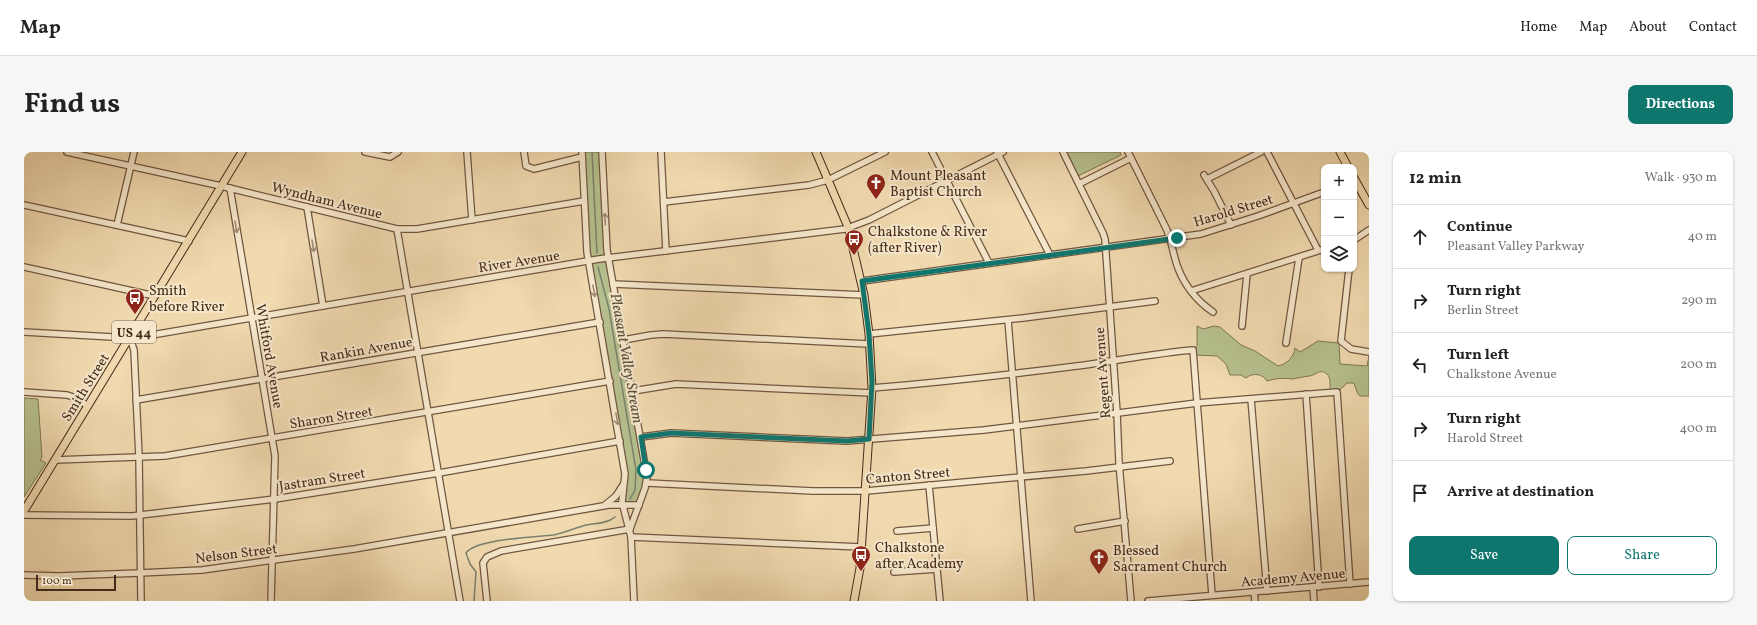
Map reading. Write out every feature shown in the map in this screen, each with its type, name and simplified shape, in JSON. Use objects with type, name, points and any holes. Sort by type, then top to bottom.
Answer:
[{"type":"main road","name":"Smith Street","points":[[24,511],[242,152]]},
{"type":"main road","points":[[816,152],[848,227],[862,281],[869,334],[872,390],[866,491],[858,584],[854,601]]},
{"type":"main road","points":[[1340,152],[1346,164]]},
{"type":"main road","points":[[1357,185],[1369,205]]},
{"type":"street","name":"Wyndham Avenue","points":[[67,152],[230,188],[397,229],[417,229],[584,201]]},
{"type":"street","points":[[118,225],[134,152]]},
{"type":"street","points":[[365,152],[390,157],[398,152]]},
{"type":"street","points":[[467,152],[472,220]]},
{"type":"street","points":[[524,152],[526,166],[534,169],[582,155],[588,262],[600,322],[620,442],[625,479],[622,505],[627,525],[630,529],[634,601]]},
{"type":"street","points":[[602,152],[608,258],[641,437],[647,483],[630,529]]},
{"type":"street","points":[[663,152],[666,251]]},
{"type":"street","points":[[664,202],[809,185],[828,180],[885,152]]},
{"type":"street","points":[[932,152],[989,263]]},
{"type":"street","name":"Regent Avenue","points":[[1063,152],[1103,233],[1131,601]]},
{"type":"street","points":[[1128,152],[1171,239],[1177,267],[1191,291],[1201,303],[1213,312]]},
{"type":"street","points":[[1231,225],[1206,177],[1261,152]]},
{"type":"street","points":[[1191,291],[1321,250],[1267,152]]},
{"type":"street","points":[[999,153],[1050,255]]},
{"type":"street","name":"River Avenue","points":[[24,332],[130,338],[608,258],[845,230],[848,227],[869,220],[999,153]]},
{"type":"street","points":[[1079,184],[1131,158]]},
{"type":"street","name":"Whitford Avenue","points":[[230,188],[275,456],[271,601]]},
{"type":"street","name":"Harold Street","points":[[862,281],[1201,234],[1321,193]]},
{"type":"street","points":[[24,205],[189,241]]},
{"type":"street","points":[[307,207],[323,306]]},
{"type":"street","points":[[397,229],[460,601]]},
{"type":"street","points":[[1357,238],[1369,230]]},
{"type":"street","points":[[1286,343],[1299,258]]},
{"type":"street","points":[[24,267],[155,296]]},
{"type":"street","points":[[1349,272],[1341,341],[1344,345],[1351,348],[1369,352]]},
{"type":"street","points":[[1242,326],[1247,274]]},
{"type":"street","points":[[613,284],[864,295]]},
{"type":"street","points":[[869,334],[1008,320],[1155,301]]},
{"type":"street","points":[[1008,320],[1031,601]]},
{"type":"street","name":"Rankin Avenue","points":[[136,400],[600,322]]},
{"type":"street","points":[[623,340],[663,334],[869,344]]},
{"type":"street","points":[[130,338],[133,348],[139,457],[141,601]]},
{"type":"street","points":[[633,391],[676,384],[872,390],[1013,374],[1164,352],[1193,350],[1212,596]]},
{"type":"street","name":"Sharon Street","points":[[55,460],[165,456],[610,381]]},
{"type":"street","points":[[24,392],[67,395],[76,398],[88,406]]},
{"type":"street","points":[[641,437],[671,433],[847,441],[1017,426],[1197,404],[1337,392],[1350,584]]},
{"type":"street","points":[[1306,394],[1316,587],[1314,601]]},
{"type":"street","points":[[1251,399],[1267,591]]},
{"type":"street","name":"Jastram Street","points":[[24,515],[140,515],[275,499],[620,442]]},
{"type":"street","name":"Canton Street","points":[[647,483],[813,491],[866,491],[1021,477],[1170,461]]},
{"type":"street","points":[[604,506],[616,496],[625,479]]},
{"type":"street","points":[[929,485],[940,601]]},
{"type":"street","name":"Nelson Street","points":[[24,575],[140,573],[202,570],[354,549],[604,506],[639,505]]},
{"type":"street","points":[[1078,529],[1125,521]]},
{"type":"street","points":[[898,531],[933,528]]},
{"type":"street","points":[[487,601],[483,564],[487,556],[501,551],[630,529]]},
{"type":"street","points":[[631,537],[861,547]]},
{"type":"street","points":[[894,572],[937,569]]},
{"type":"street","name":"Academy Avenue","points":[[1148,601],[1197,599],[1212,596],[1369,582]]},
{"type":"street","points":[[1254,592],[1255,601]]},
{"type":"green space","points":[[584,152],[603,152],[608,258],[647,483],[639,505],[622,505],[627,482],[588,262]]},
{"type":"green space","points":[[1067,152],[1120,152],[1121,155],[1078,176]]},
{"type":"green space","points":[[1197,326],[1203,329],[1214,326],[1220,327],[1241,345],[1255,351],[1278,366],[1290,360],[1295,348],[1300,352],[1318,341],[1339,343],[1340,364],[1367,366],[1369,356],[1369,396],[1360,396],[1354,383],[1347,383],[1337,393],[1330,392],[1329,377],[1325,372],[1318,372],[1310,376],[1292,379],[1283,378],[1267,381],[1260,375],[1255,374],[1246,378],[1241,375],[1230,375],[1226,364],[1217,356],[1194,355],[1193,351],[1197,346]]},
{"type":"green space","points":[[24,398],[38,399],[42,457],[40,460],[46,463],[24,497]]},
{"type":"waterway","name":"Pleasant Valley Stream","points":[[592,152],[597,253]]},
{"type":"waterway","name":"Pleasant Valley Stream","points":[[598,267],[609,309],[636,470],[635,490],[630,499]]},
{"type":"waterway","name":"Pleasant Valley Stream","points":[[474,601],[476,572],[470,564],[466,553],[472,548],[493,542],[553,535],[586,525],[605,522],[615,517]]},
{"type":"place","name":"Mount Pleasant Baptist Church","points":[[876,200]]},
{"type":"place","name":"Chalkstone & River (after River)","points":[[854,256]]},
{"type":"place","name":"Smith before River","points":[[135,315]]},
{"type":"place","name":"Chalkstone after Academy","points":[[861,572]]},
{"type":"place","name":"Blessed Sacrament Church","points":[[1099,575]]},
{"type":"route","points":[[646,470],[641,437],[658,434],[671,433],[847,441],[869,439],[872,382],[869,334],[862,281],[1177,238]]}]
